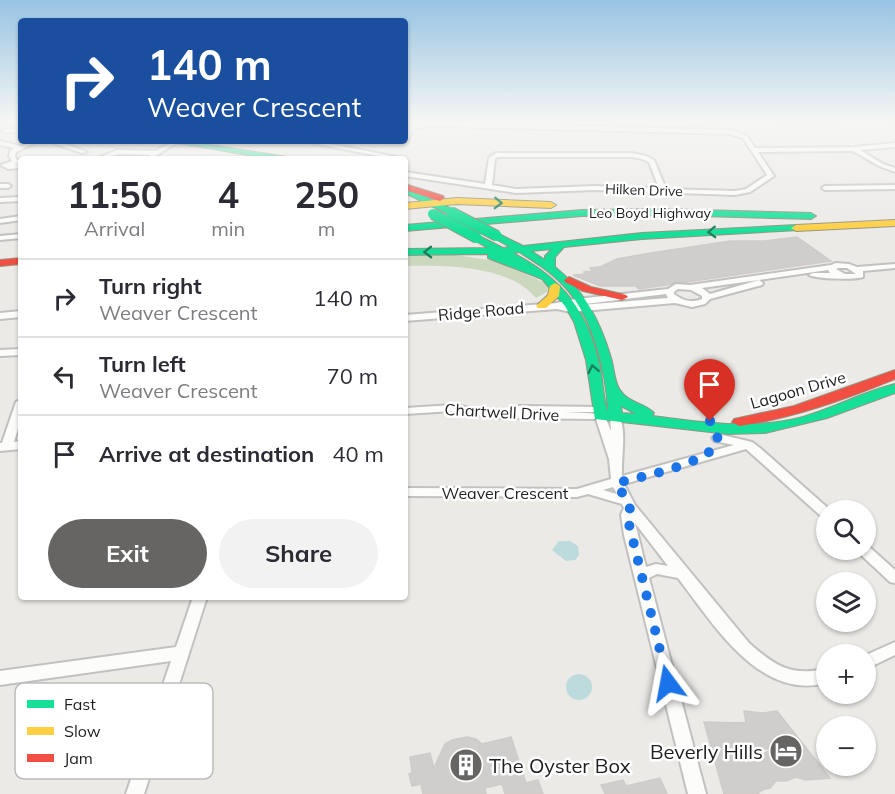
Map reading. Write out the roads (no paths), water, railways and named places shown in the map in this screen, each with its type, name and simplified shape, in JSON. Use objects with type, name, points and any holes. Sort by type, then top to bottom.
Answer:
[{"type":"main road","points":[[408,189],[454,207],[497,236],[523,249],[553,276],[573,305],[599,333],[613,390],[615,412]]},
{"type":"main road","points":[[408,190],[477,238],[553,276]]},
{"type":"main road","points":[[408,203],[432,208],[895,214]]},
{"type":"main road","name":"Leo Boyd Highway","points":[[408,228],[582,213],[663,212],[827,216],[895,214]]},
{"type":"main road","name":"Leo Boyd Highway","points":[[408,234],[596,219],[895,222]]},
{"type":"main road","points":[[408,252],[502,251],[693,232],[895,222]]},
{"type":"main road","points":[[542,306],[554,296],[550,256],[562,244]]},
{"type":"main road","points":[[470,252],[505,259],[587,289],[622,297]]},
{"type":"main road","points":[[0,265],[18,263]]},
{"type":"main road","points":[[0,275],[18,273]]},
{"type":"main road","points":[[573,305],[590,353],[599,412]]},
{"type":"main road","name":"Lagoon Drive","points":[[615,412],[713,429],[745,426],[765,429],[895,374]]},
{"type":"main road","name":"Lagoon Drive","points":[[801,414],[872,397],[895,388]]},
{"type":"main road","points":[[859,389],[872,397]]},
{"type":"main road","points":[[613,390],[629,406],[647,413]]},
{"type":"main road","name":"Lagoon Drive","points":[[599,412],[647,413],[713,429]]},
{"type":"street","points":[[488,187],[492,159]]},
{"type":"street","points":[[650,159],[663,190]]},
{"type":"street","name":"Hilken Drive","points":[[408,174],[520,191],[586,188],[735,193],[748,191],[771,176],[759,159]]},
{"type":"street","points":[[871,159],[895,170]]},
{"type":"street","points":[[18,161],[4,165],[18,166]]},
{"type":"street","points":[[825,188],[895,187]]},
{"type":"street","points":[[0,200],[18,199]]},
{"type":"street","points":[[0,221],[18,218]]},
{"type":"street","points":[[0,238],[18,236]]},
{"type":"street","points":[[573,305],[675,300],[696,304],[704,302],[706,297],[768,281],[834,271],[840,265],[857,269],[895,266]]},
{"type":"street","points":[[573,305],[670,291],[676,287],[834,271]]},
{"type":"street","points":[[691,287],[704,292],[706,297]]},
{"type":"street","points":[[670,291],[670,296],[675,300]]},
{"type":"street","name":"Ridge Road","points":[[408,318],[573,305]]},
{"type":"street","points":[[0,316],[18,314]]},
{"type":"street","points":[[0,353],[18,351]]},
{"type":"street","name":"Chartwell Drive","points":[[408,409],[453,408],[496,415],[599,412]]},
{"type":"street","points":[[18,410],[3,447],[18,445]]},
{"type":"street","points":[[599,412],[615,459],[617,483],[628,505],[735,639],[760,663],[772,670],[798,678],[816,678]]},
{"type":"street","points":[[615,412],[618,453],[615,459]]},
{"type":"street","points":[[745,426],[748,445]]},
{"type":"street","points":[[713,429],[748,445],[767,459],[816,505]]},
{"type":"street","points":[[707,456],[718,443],[713,429]]},
{"type":"street","name":"Weaver Crescent","points":[[408,492],[566,494],[588,491],[748,445]]},
{"type":"street","points":[[588,491],[628,505]]},
{"type":"street","points":[[628,505],[627,515],[641,575],[697,794]]},
{"type":"street","points":[[876,560],[895,578]]},
{"type":"street","points":[[641,575],[656,569],[682,573]]},
{"type":"street","points":[[172,683],[199,600]]},
{"type":"street","points":[[876,657],[895,648]]},
{"type":"street","points":[[0,678],[182,653]]},
{"type":"street","points":[[135,794],[140,779]]},
{"type":"water","points":[[559,541],[570,541],[578,546],[579,555],[575,560],[566,561],[552,550]]},
{"type":"water","points":[[579,674],[588,678],[592,687],[588,696],[579,700],[570,696],[566,687],[570,678]]},
{"type":"place","name":"Beverly Hills","points":[[786,751]]},
{"type":"place","name":"The Oyster Box","points":[[466,765]]}]
